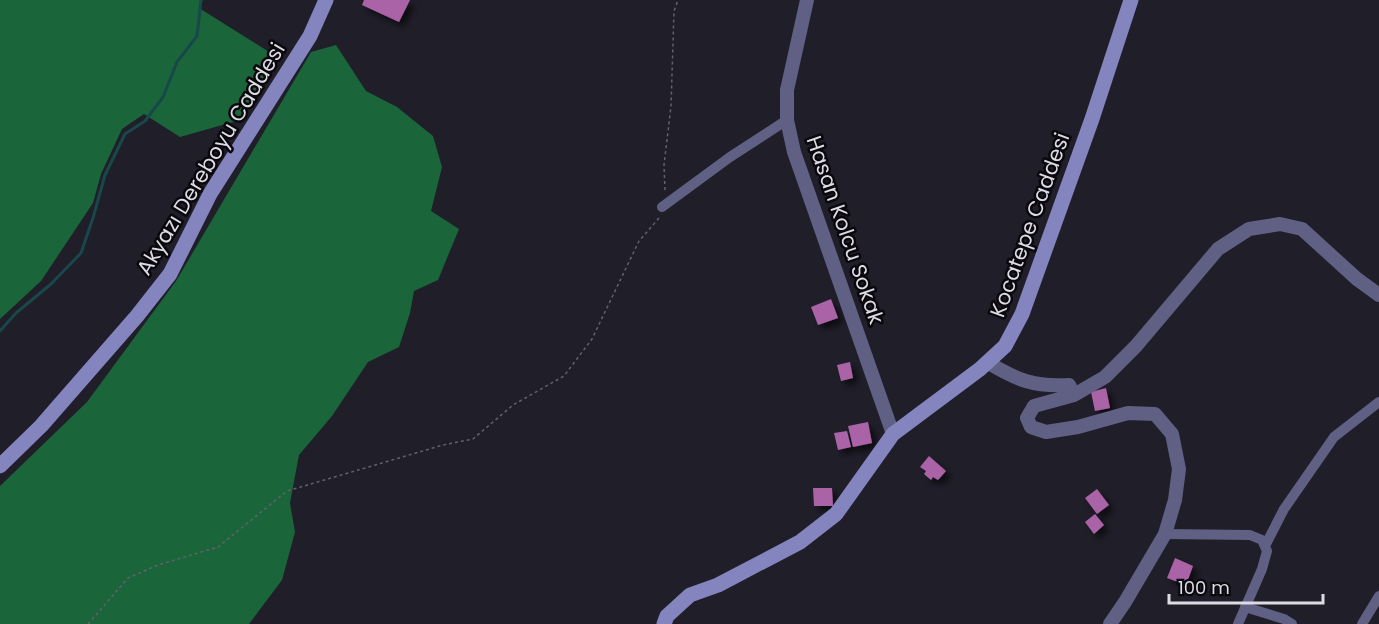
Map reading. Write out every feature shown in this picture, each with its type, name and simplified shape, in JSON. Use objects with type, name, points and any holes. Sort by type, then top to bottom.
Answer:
[{"type":"main road","name":"Akyazı Dereboyu Caddesi","points":[[0,466],[41,426],[137,316],[170,274],[210,194],[310,36],[326,0]]},
{"type":"main road","name":"Kocatepe Caddesi","points":[[664,624],[667,616],[690,595],[718,585],[800,542],[836,514],[893,434],[1005,346],[1022,315],[1131,0]]},
{"type":"street","name":"Hasan Kolcu Sokak","points":[[807,0],[787,90],[787,120],[794,152],[893,434]]},
{"type":"street","points":[[662,207],[730,157],[787,120]]},
{"type":"street","points":[[1110,624],[1165,534],[1175,500],[1179,469],[1172,434],[1155,414],[1128,413],[1078,427],[1046,432],[1031,427],[1027,418],[1034,406],[1074,395],[1105,377],[1136,346],[1218,249],[1249,229],[1280,224],[1302,228],[1379,295]]},
{"type":"street","points":[[987,362],[1017,380],[1050,386],[1069,385],[1074,395]]},
{"type":"street","points":[[1265,546],[1284,508],[1334,437],[1379,402]]},
{"type":"street","points":[[1165,534],[1250,535],[1262,540],[1267,551],[1262,569],[1238,624]]},
{"type":"street","points":[[1362,624],[1379,596]]},
{"type":"street","points":[[1245,607],[1284,619],[1292,624]]},
{"type":"path","points":[[88,624],[128,578],[218,547],[287,491],[443,444],[473,439],[513,405],[564,376],[592,339],[639,241],[660,217],[666,194],[664,165],[671,106],[674,10],[678,0]]},
{"type":"green space","points":[[0,0],[203,0],[199,8],[279,58],[240,120],[180,137],[144,114],[122,129],[101,174],[93,203],[41,281],[0,319]]},
{"type":"green space","points":[[336,45],[366,91],[397,107],[433,136],[442,167],[431,211],[459,229],[438,280],[414,291],[410,313],[399,347],[368,362],[332,416],[299,455],[290,503],[295,532],[282,580],[249,624],[0,624],[0,486],[87,402],[176,281],[311,52]]},
{"type":"building","points":[[364,0],[410,0],[399,22],[362,5]]},
{"type":"building","points":[[831,299],[838,318],[818,325],[811,307]]},
{"type":"building","points":[[850,362],[853,378],[841,381],[837,365]]},
{"type":"building","points":[[1106,388],[1110,408],[1095,411],[1091,392]]},
{"type":"building","points":[[868,422],[872,443],[853,447],[848,426]]},
{"type":"building","points":[[847,431],[851,447],[838,450],[834,433]]},
{"type":"building","points":[[929,456],[946,471],[938,480],[933,477],[931,480],[924,474],[926,471],[920,467]]},
{"type":"building","points":[[813,488],[832,488],[833,506],[814,506]]},
{"type":"building","points":[[1097,489],[1109,505],[1097,514],[1085,498]]},
{"type":"building","points":[[1095,514],[1104,525],[1094,534],[1085,522]]},
{"type":"building","points":[[1175,558],[1193,566],[1186,585],[1167,578]]},
{"type":"waterway","points":[[0,331],[16,313],[51,284],[81,253],[105,175],[125,134],[145,121],[163,97],[177,62],[197,36],[201,0]]}]
